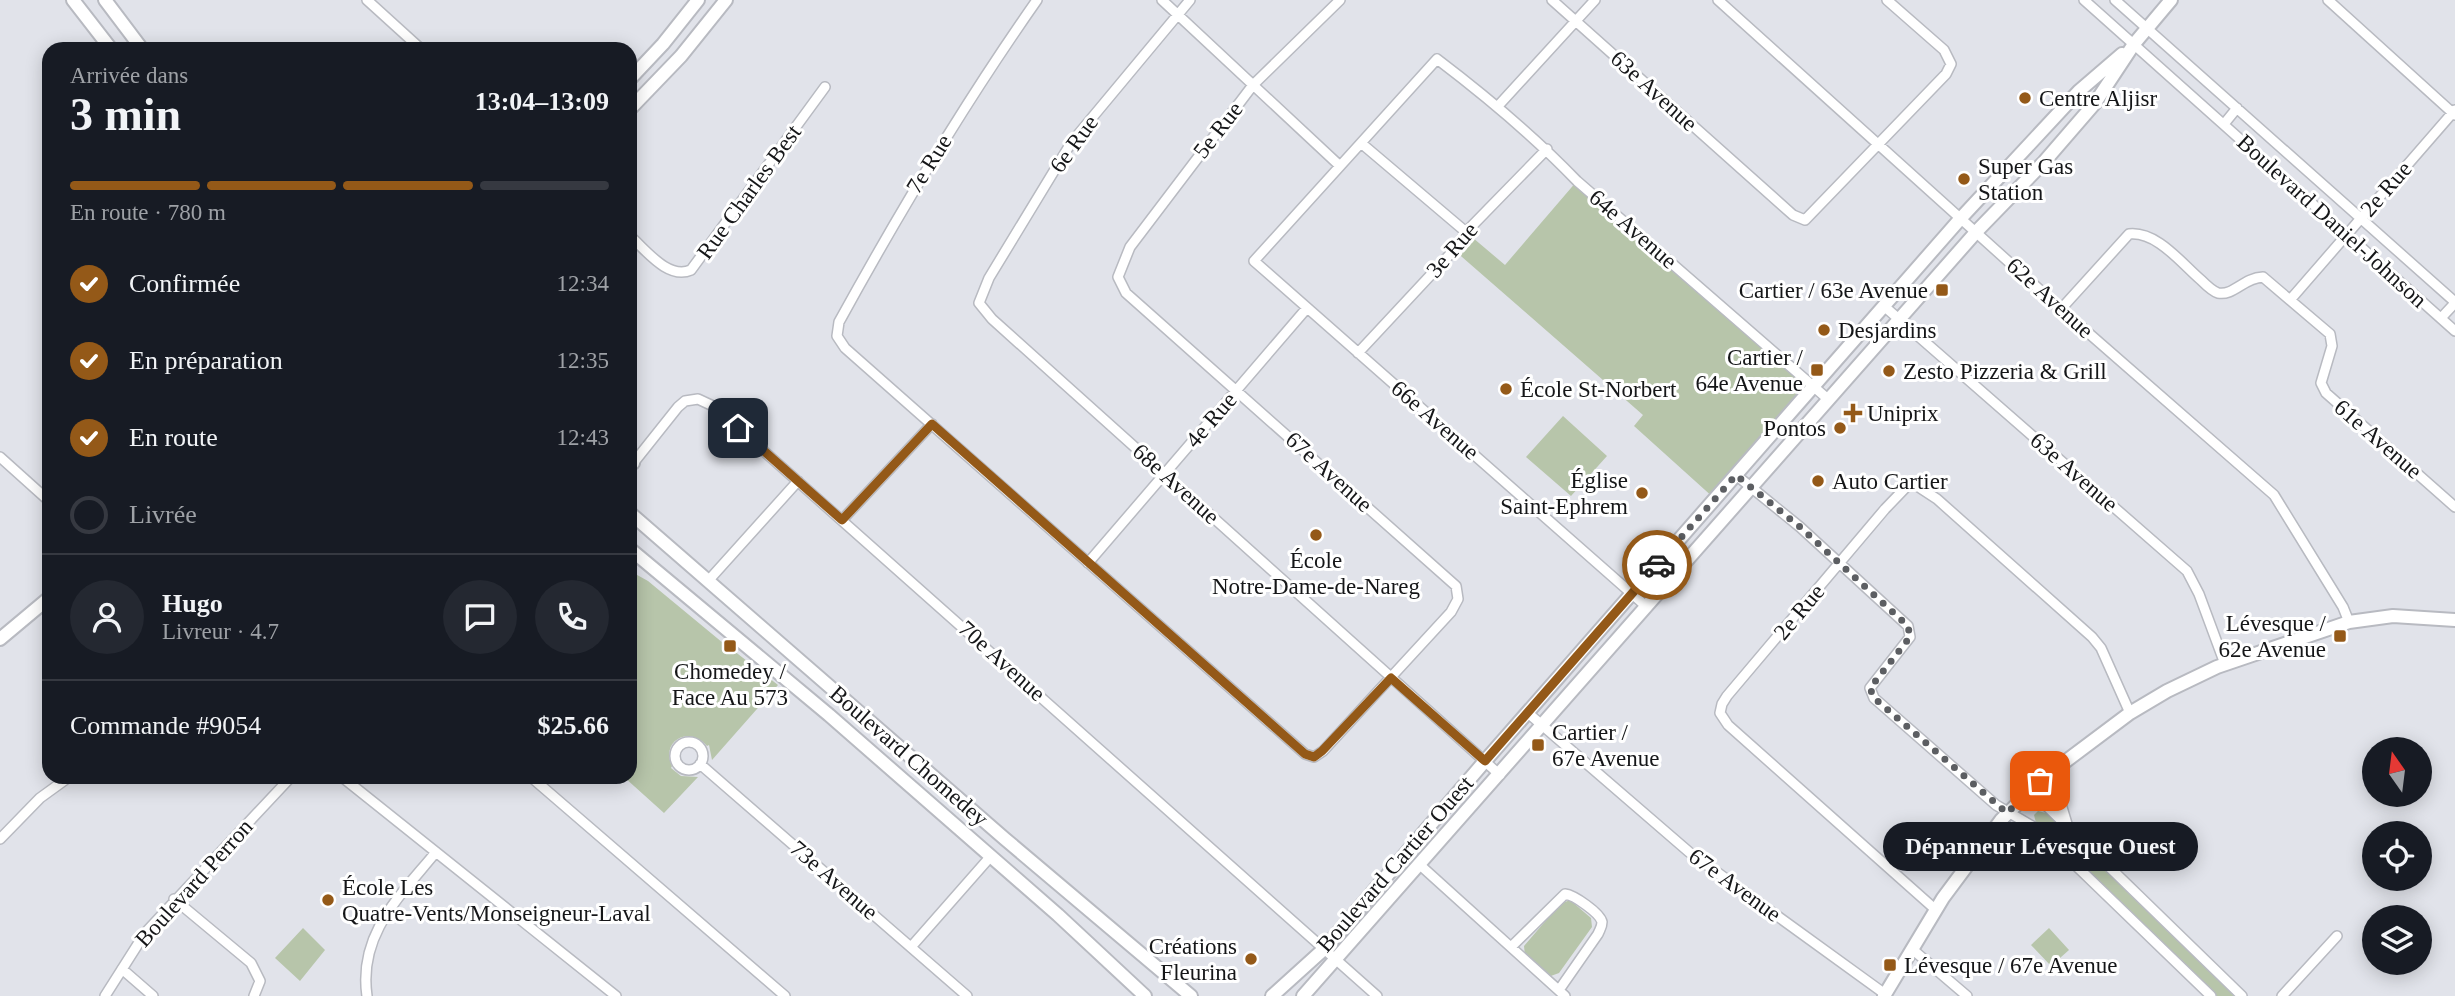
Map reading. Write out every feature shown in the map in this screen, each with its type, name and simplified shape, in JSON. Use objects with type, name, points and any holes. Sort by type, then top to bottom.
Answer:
[{"type":"street","points":[[73,0],[106,42]]},
{"type":"street","points":[[105,0],[137,42]]},
{"type":"street","points":[[367,0],[413,42]]},
{"type":"street","points":[[637,72],[670,37],[698,0]]},
{"type":"street","points":[[637,102],[681,56],[726,0]]},
{"type":"street","name":"7e Rue","points":[[932,424],[845,348],[837,336],[839,322],[902,208],[957,118],[1037,0]]},
{"type":"street","points":[[1162,0],[1340,166],[1361,143],[1466,232]]},
{"type":"street","name":"6e Rue","points":[[979,303],[989,278],[1070,143],[1190,0]]},
{"type":"street","name":"5e Rue","points":[[1118,277],[1130,247],[1253,85],[1340,0]]},
{"type":"street","name":"63e Avenue","points":[[1552,0],[1793,215],[1805,220],[1880,144]]},
{"type":"street","points":[[1498,106],[1595,0]]},
{"type":"street","name":"62e Avenue","points":[[1718,0],[2061,309],[2274,495],[2343,607],[2349,622]]},
{"type":"street","points":[[1880,144],[1946,74],[1951,64],[1944,50],[1888,0]]},
{"type":"street","name":"Boulevard Daniel-Johnson","points":[[2084,0],[2455,331]]},
{"type":"street","name":"Boulevard Daniel-Johnson","points":[[2115,0],[2455,303],[2441,318]]},
{"type":"street","name":"Boulevard Cartier Ouest","points":[[1303,996],[1977,231],[2044,162],[2095,103],[2134,44],[2171,0]]},
{"type":"street","points":[[2328,0],[2454,113]]},
{"type":"street","name":"Boulevard Cartier Ouest","points":[[1272,996],[1324,949],[1485,761],[1961,218],[2079,91],[2134,44]]},
{"type":"street","name":"64e Avenue","points":[[1361,143],[1437,59],[1498,106],[1547,149],[1577,181],[1829,400]]},
{"type":"street","name":"Rue Charles Best","points":[[637,242],[669,270],[679,273],[691,270],[825,87]]},
{"type":"street","name":"Boulevard Daniel-Johnson","points":[[2224,124],[2236,108]]},
{"type":"street","name":"2e Rue","points":[[2290,300],[2454,113]]},
{"type":"street","name":"3e Rue","points":[[1358,353],[1454,250],[1466,232],[1547,149]]},
{"type":"street","name":"66e Avenue","points":[[1340,166],[1254,261],[1647,607]]},
{"type":"street","name":"61e Avenue","points":[[2061,309],[2129,234],[2141,233],[2159,243],[2215,293],[2228,293],[2250,278],[2263,277],[2330,334],[2332,346],[2321,383],[2326,393],[2455,507]]},
{"type":"street","name":"67e Avenue","points":[[1118,277],[1126,293],[1457,586],[1458,599],[1451,612],[1391,678]]},
{"type":"street","name":"68e Avenue","points":[[979,303],[992,319],[1500,775]]},
{"type":"street","name":"63e Avenue","points":[[1885,307],[2187,571],[2199,594],[2225,664]]},
{"type":"street","name":"4e Rue","points":[[1088,563],[1307,308]]},
{"type":"street","name":"70e Avenue","points":[[637,458],[681,403],[698,399],[719,411],[1377,996]]},
{"type":"street","points":[[842,520],[932,424],[1305,754],[1314,757],[1322,751],[1391,678]]},
{"type":"street","points":[[0,457],[42,495]]},
{"type":"street","points":[[1736,475],[1840,563],[1908,626],[1910,637],[1870,688],[1874,698],[2007,813],[2039,830],[2211,996]]},
{"type":"street","points":[[708,581],[798,481]]},
{"type":"street","name":"2e Rue","points":[[1936,910],[1728,725],[1720,713],[1727,696],[1911,482],[1937,499],[2092,636],[2101,648],[2130,713]]},
{"type":"street","name":"Boulevard Chomedey","points":[[637,519],[1105,926],[1191,996]]},
{"type":"street","name":"Boulevard Chomedey","points":[[637,555],[790,681],[1058,915],[1145,996]]},
{"type":"street","points":[[637,565],[651,568]]},
{"type":"street","points":[[0,639],[42,604]]},
{"type":"street","points":[[1884,995],[1963,869],[2007,813],[2058,766],[2130,713],[2178,685],[2225,664],[2349,622],[2400,616],[2455,620]]},
{"type":"street","name":"67e Avenue","points":[[1528,713],[1689,852],[1884,995]]},
{"type":"street","name":"73e Avenue","points":[[701,764],[967,996]]},
{"type":"street","points":[[2058,766],[2060,795],[2069,829]]},
{"type":"street","points":[[0,839],[40,797],[59,784]]},
{"type":"street","name":"Boulevard Perron","points":[[105,996],[145,933],[284,784]]},
{"type":"street","points":[[351,784],[616,996]]},
{"type":"street","points":[[539,784],[785,996]]},
{"type":"street","points":[[2030,790],[2242,996]]},
{"type":"street","points":[[367,996],[365,961],[372,941],[397,900],[436,852]]},
{"type":"street","points":[[911,947],[991,856]]},
{"type":"street","points":[[1420,865],[1562,993],[1602,926],[1601,919],[1573,895],[1565,894],[1511,947]]},
{"type":"street","points":[[174,899],[251,963],[260,981],[254,996]]},
{"type":"street","points":[[2282,996],[2337,936]]},
{"type":"street","points":[[1912,949],[1967,996]]},
{"type":"street","points":[[122,969],[153,996]]},
{"type":"green space","points":[[1577,181],[1813,387],[1715,499],[1634,426],[1643,415],[1454,250],[1466,232],[1505,265]]},
{"type":"green space","points":[[1563,416],[1607,456],[1571,496],[1526,457]]},
{"type":"green space","points":[[637,575],[723,643],[722,646],[727,650],[729,647],[778,685],[712,760],[709,745],[700,740],[685,737],[673,743],[669,757],[671,768],[681,776],[698,777],[664,813],[632,784],[637,784]]},
{"type":"green space","points":[[2038,811],[2046,813],[2237,996],[2217,996],[2036,823],[2034,815]]},
{"type":"green space","points":[[1570,900],[1591,918],[1592,927],[1559,973],[1548,977],[1525,956],[1524,946],[1560,904]]},
{"type":"green space","points":[[303,928],[325,950],[300,981],[275,958]]},
{"type":"green space","points":[[2049,928],[2069,950],[2051,966],[2031,945]]},
{"type":"way so far","points":[[1657,565],[1736,475],[1800,527],[1908,626],[1910,637],[1870,688],[1874,698],[2007,813],[2040,781]]},
{"type":"place","name":"Centre Aljisr","points":[[2025,98]]},
{"type":"place","name":"Super Gas Station","points":[[1964,179]]},
{"type":"place","name":"Cartier / 63e Avenue","points":[[1942,290]]},
{"type":"place","name":"Desjardins","points":[[1824,330]]},
{"type":"place","name":"Cartier / 64e Avenue","points":[[1817,370]]},
{"type":"place","name":"Zesto Pizzeria & Grill","points":[[1889,371]]},
{"type":"place","name":"École St-Norbert","points":[[1506,389]]},
{"type":"place","name":"Uniprix","points":[[1853,413]]},
{"type":"place","name":"Pontos","points":[[1840,428]]},
{"type":"place","name":"Auto Cartier","points":[[1818,481]]},
{"type":"place","name":"Église Saint-Ephrem","points":[[1642,493]]},
{"type":"place","name":"École Notre-Dame-de-Nareg","points":[[1316,535]]},
{"type":"place","name":"Lévesque / 62e Avenue","points":[[2340,636]]},
{"type":"place","name":"Chomedey / Face Au 573","points":[[730,646]]},
{"type":"place","name":"Cartier / 67e Avenue","points":[[1538,745]]},
{"type":"place","name":"Dépanneur Lévesque Ouest","points":[[2040,781]]},
{"type":"place","name":"École Les Quatre-Vents/Monseigneur-Laval","points":[[328,900]]},
{"type":"place","name":"Créations Fleurina","points":[[1251,959]]},
{"type":"place","name":"Lévesque / 67e Avenue","points":[[1890,965]]},
{"type":"route","points":[[738,428],[842,520],[932,424],[1305,754],[1314,757],[1391,678],[1485,761],[1657,565]]}]
